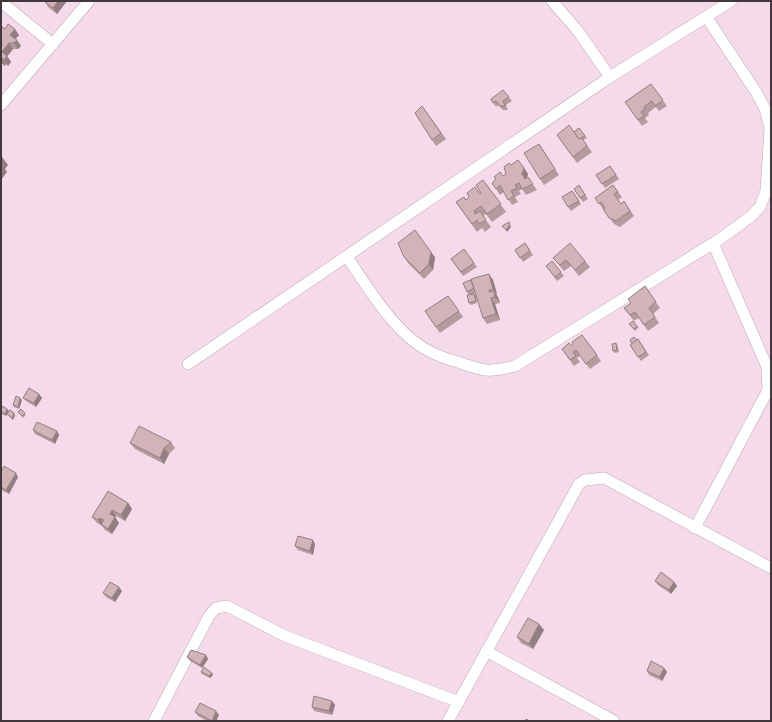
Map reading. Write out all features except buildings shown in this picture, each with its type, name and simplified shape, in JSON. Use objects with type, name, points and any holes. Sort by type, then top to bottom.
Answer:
[{"type":"street","points":[[1,105],[89,1]]},
{"type":"street","points":[[552,1],[578,30],[610,77]]},
{"type":"street","points":[[188,364],[610,77],[707,18],[731,1]]},
{"type":"street","points":[[1,2],[53,44]]},
{"type":"street","points":[[347,257],[398,327],[410,338],[434,354],[485,371],[497,371],[514,366],[713,243],[750,217],[760,207],[766,191],[770,128],[765,109],[756,92],[707,18]]},
{"type":"street","points":[[695,528],[768,390],[767,367],[713,243]]},
{"type":"street","points":[[448,721],[570,499],[579,484],[585,480],[604,478],[771,568]]},
{"type":"street","points":[[154,721],[209,616],[216,608],[227,606],[285,636],[459,702]]},
{"type":"street","points":[[486,651],[600,718],[614,721]]}]
